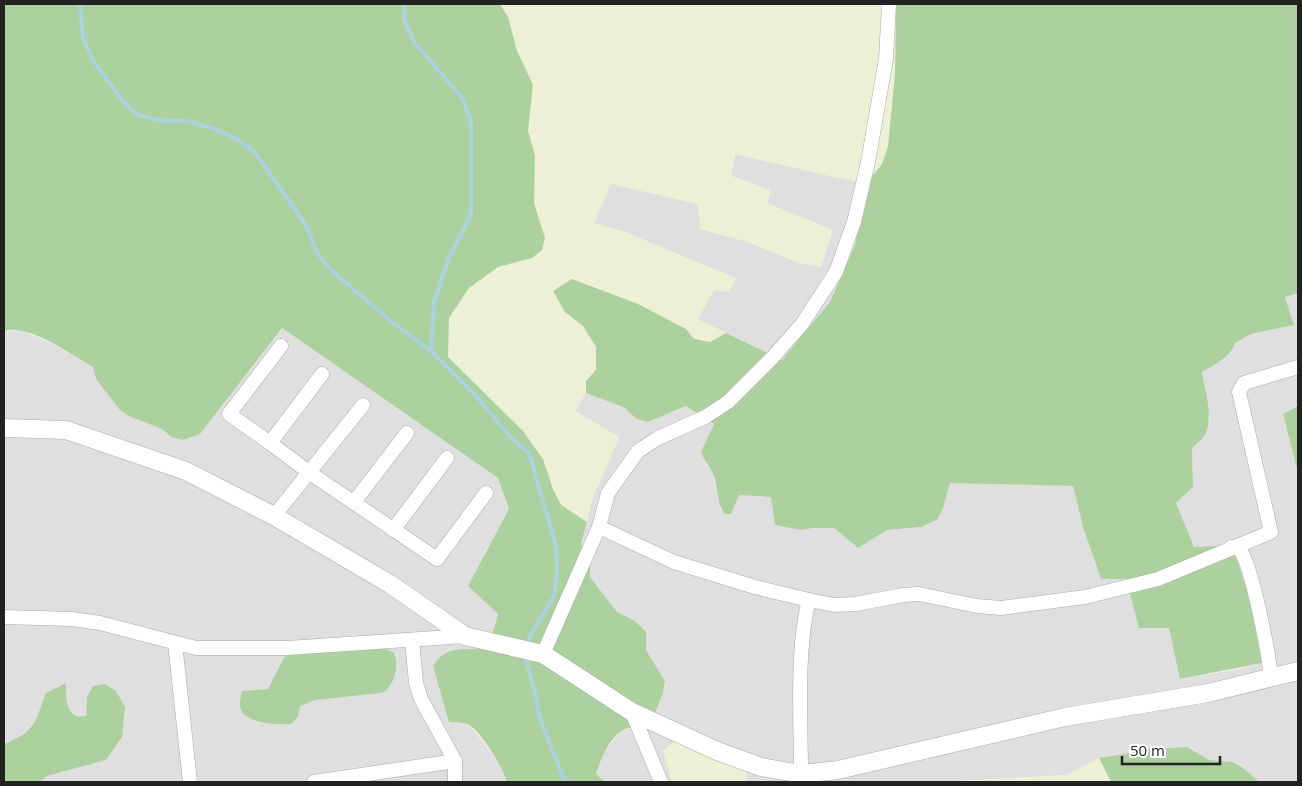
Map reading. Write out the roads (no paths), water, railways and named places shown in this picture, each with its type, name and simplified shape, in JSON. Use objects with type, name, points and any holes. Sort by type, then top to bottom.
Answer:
[{"type":"street","points":[[538,653],[599,526],[608,493],[638,451],[658,438],[705,417],[728,402],[773,357],[802,324],[836,272],[854,222],[868,162],[886,60],[888,4]]},
{"type":"street","points":[[282,346],[229,414],[310,473],[437,559],[486,493]]},
{"type":"street","points":[[599,526],[674,562],[755,587],[834,605],[856,604],[903,595],[919,594],[977,606],[1023,606],[1085,597],[1158,579],[1231,547],[1271,532],[1239,392],[1240,387],[1244,383],[1298,367]]},
{"type":"street","points":[[270,443],[322,374]]},
{"type":"street","points":[[274,516],[363,405]]},
{"type":"street","points":[[4,428],[66,430],[186,471],[274,516],[390,584],[466,636]]},
{"type":"street","points":[[354,502],[407,433]]},
{"type":"street","points":[[393,530],[447,458]]},
{"type":"street","points":[[1231,547],[1239,549],[1244,558],[1259,610],[1271,678]]},
{"type":"street","points":[[801,774],[804,622],[809,600]]},
{"type":"street","points":[[4,617],[72,619],[100,623],[196,648],[218,649],[288,648],[466,636],[538,653],[632,712],[717,751],[761,767],[801,774],[838,770],[1064,717],[1208,693],[1298,671]]},
{"type":"street","points":[[412,640],[416,684],[421,699],[455,761],[455,782]]},
{"type":"street","points":[[176,643],[190,782]]},
{"type":"street","points":[[632,712],[662,782]]},
{"type":"street","points":[[314,782],[455,761]]},
{"type":"waterway","points":[[80,4],[83,38],[93,60],[120,98],[138,115],[164,121],[188,121],[212,128],[235,138],[255,152],[307,227],[317,253],[333,272],[392,322],[431,351],[478,398],[510,437],[529,453],[556,546],[557,572],[554,596],[531,634],[527,645]]},
{"type":"waterway","points":[[405,4],[404,19],[414,42],[463,99],[471,122],[471,215],[449,257],[434,302],[431,351]]},
{"type":"waterway","points":[[524,654],[535,692],[539,716],[565,782]]}]
